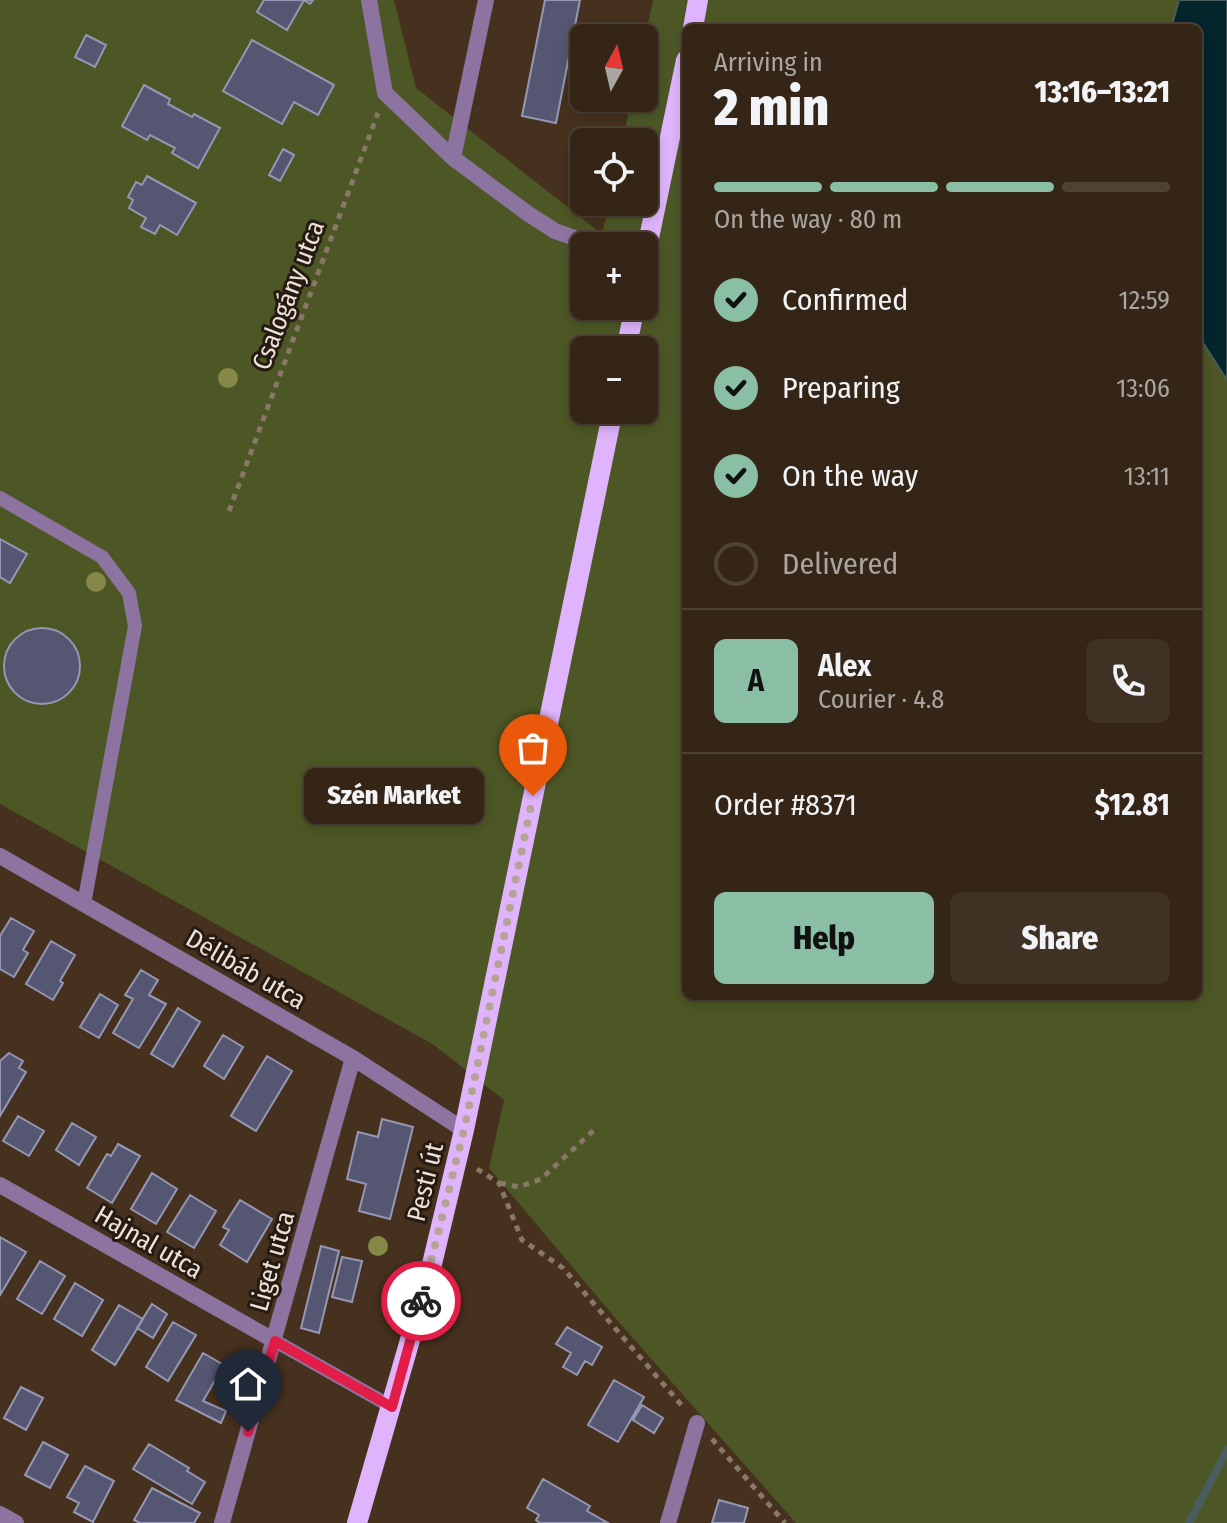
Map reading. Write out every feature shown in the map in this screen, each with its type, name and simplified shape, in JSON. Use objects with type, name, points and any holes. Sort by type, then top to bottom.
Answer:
[{"type":"main road","points":[[694,24],[698,0]]},
{"type":"main road","points":[[650,232],[682,79]]},
{"type":"main road","name":"Pesti út","points":[[357,1523],[432,1264],[464,1130],[610,424]]},
{"type":"street","points":[[369,0],[385,93],[453,158],[555,231],[570,236]]},
{"type":"street","points":[[453,158],[486,0]]},
{"type":"street","name":"Délibáb utca","points":[[0,856],[353,1058],[464,1130]]},
{"type":"street","name":"Liget utca","points":[[222,1523],[353,1058]]},
{"type":"street","name":"Hajnal utca","points":[[0,1185],[275,1341]]},
{"type":"street","points":[[668,1523],[697,1423]]},
{"type":"street","points":[[0,1514],[16,1523]]},
{"type":"lane","points":[[0,498],[102,557],[129,593],[135,626],[84,904]]},
{"type":"lane","points":[[275,1341],[392,1407]]},
{"type":"path","name":"Csalogány utca","points":[[229,511],[385,93]]},
{"type":"path","points":[[457,1157],[499,1183],[519,1187],[541,1179],[594,1130]]},
{"type":"path","points":[[499,1183],[522,1240],[563,1268],[785,1523]]},
{"type":"green space","points":[[0,0],[394,0],[416,88],[570,209],[570,216],[579,216],[599,232],[570,232],[570,320],[658,320],[658,232],[602,232],[606,216],[658,216],[658,128],[625,128],[629,112],[658,112],[658,24],[648,24],[653,0],[1179,0],[1172,24],[682,24],[682,1000],[1202,1000],[1202,341],[1227,380],[1227,1523],[796,1523],[617,1320],[489,1168],[504,1100],[434,1045],[0,804]]},
{"type":"water","points":[[1179,0],[1227,0],[1227,380],[1202,341],[1202,24],[1172,24]]},
{"type":"building","points":[[264,0],[304,0],[287,30],[257,12]]},
{"type":"building","points":[[545,0],[580,0],[575,24],[570,24],[570,51],[556,123],[522,116]]},
{"type":"building","points":[[86,35],[106,45],[95,67],[75,57]]},
{"type":"building","points":[[252,40],[334,85],[318,115],[294,102],[282,124],[223,91]]},
{"type":"building","points":[[144,85],[170,99],[168,104],[220,128],[198,168],[172,153],[175,148],[150,135],[147,140],[122,126]]},
{"type":"building","points":[[283,149],[294,155],[280,181],[269,175]]},
{"type":"building","points":[[147,176],[196,203],[177,235],[160,225],[155,234],[141,227],[146,218],[129,208],[133,200],[128,197],[136,182],[142,185]]},
{"type":"building","points":[[0,539],[27,554],[10,583],[0,577]]},
{"type":"building","points":[[42,628],[56,631],[69,639],[77,652],[80,666],[77,680],[69,693],[56,701],[42,704],[28,701],[15,693],[7,680],[4,666],[7,652],[15,639],[28,631]]},
{"type":"building","points":[[422,770],[444,783],[434,798],[413,785]]},
{"type":"building","points":[[11,918],[34,931],[23,950],[28,953],[14,977],[0,969],[0,936]]},
{"type":"building","points":[[51,941],[75,955],[53,1000],[26,984]]},
{"type":"building","points":[[141,970],[158,980],[149,995],[166,1004],[139,1048],[113,1033],[133,999],[125,995]]},
{"type":"building","points":[[100,994],[118,1005],[99,1038],[80,1027]]},
{"type":"building","points":[[178,1008],[200,1022],[173,1067],[151,1054]]},
{"type":"building","points":[[223,1035],[243,1047],[224,1079],[204,1066]]},
{"type":"building","points":[[9,1053],[23,1061],[19,1068],[26,1072],[0,1116],[0,1061]]},
{"type":"building","points":[[267,1056],[292,1071],[256,1131],[231,1116]]},
{"type":"building","points":[[18,1116],[44,1131],[29,1156],[3,1141]]},
{"type":"building","points":[[382,1119],[413,1127],[390,1219],[359,1211],[366,1184],[347,1179],[358,1132],[378,1137]]},
{"type":"building","points":[[72,1123],[96,1137],[79,1165],[56,1150]]},
{"type":"building","points":[[118,1144],[140,1156],[112,1203],[87,1188],[107,1154],[111,1156]]},
{"type":"building","points":[[152,1173],[177,1189],[156,1224],[131,1209]]},
{"type":"building","points":[[190,1195],[216,1211],[194,1248],[167,1232]]},
{"type":"building","points":[[240,1200],[272,1219],[247,1262],[220,1245],[229,1230],[223,1227]]},
{"type":"building","points":[[0,1237],[26,1252],[0,1295]]},
{"type":"building","points":[[321,1246],[339,1251],[319,1333],[301,1328]]},
{"type":"building","points":[[342,1257],[362,1261],[352,1302],[332,1297]]},
{"type":"building","points":[[40,1261],[65,1276],[42,1314],[17,1299]]},
{"type":"building","points":[[75,1283],[103,1300],[82,1336],[54,1319]]},
{"type":"building","points":[[152,1304],[167,1314],[153,1338],[137,1328]]},
{"type":"building","points":[[119,1305],[143,1319],[115,1365],[92,1350]]},
{"type":"building","points":[[173,1322],[196,1335],[168,1381],[146,1367]]},
{"type":"building","points":[[567,1327],[602,1347],[592,1365],[585,1361],[577,1375],[563,1367],[571,1353],[556,1344]]},
{"type":"building","points":[[203,1353],[224,1365],[203,1401],[226,1411],[221,1423],[176,1400]]},
{"type":"building","points":[[614,1380],[644,1397],[618,1442],[588,1425]]},
{"type":"building","points":[[21,1387],[43,1398],[26,1430],[4,1418]]},
{"type":"building","points":[[642,1405],[663,1418],[654,1433],[633,1420]]},
{"type":"building","points":[[43,1442],[68,1455],[50,1488],[25,1475]]},
{"type":"building","points":[[149,1444],[189,1468],[187,1471],[205,1482],[192,1504],[133,1469]]},
{"type":"building","points":[[85,1466],[114,1481],[93,1522],[74,1512],[79,1503],[67,1497]]},
{"type":"building","points":[[543,1479],[590,1506],[587,1511],[608,1523],[540,1523],[536,1520],[539,1515],[527,1508]]},
{"type":"building","points":[[152,1488],[200,1513],[194,1523],[140,1523],[134,1520]]},
{"type":"building","points":[[719,1500],[748,1508],[744,1523],[712,1523]]},
{"type":"waterway","points":[[1189,1523],[1227,1450]]},
{"type":"way so far","points":[[421,1301],[464,1130],[533,796]]},
{"type":"place","name":"Szén Market","points":[[533,796]]},
{"type":"route","points":[[248,1432],[275,1341],[392,1407],[421,1301]]}]
